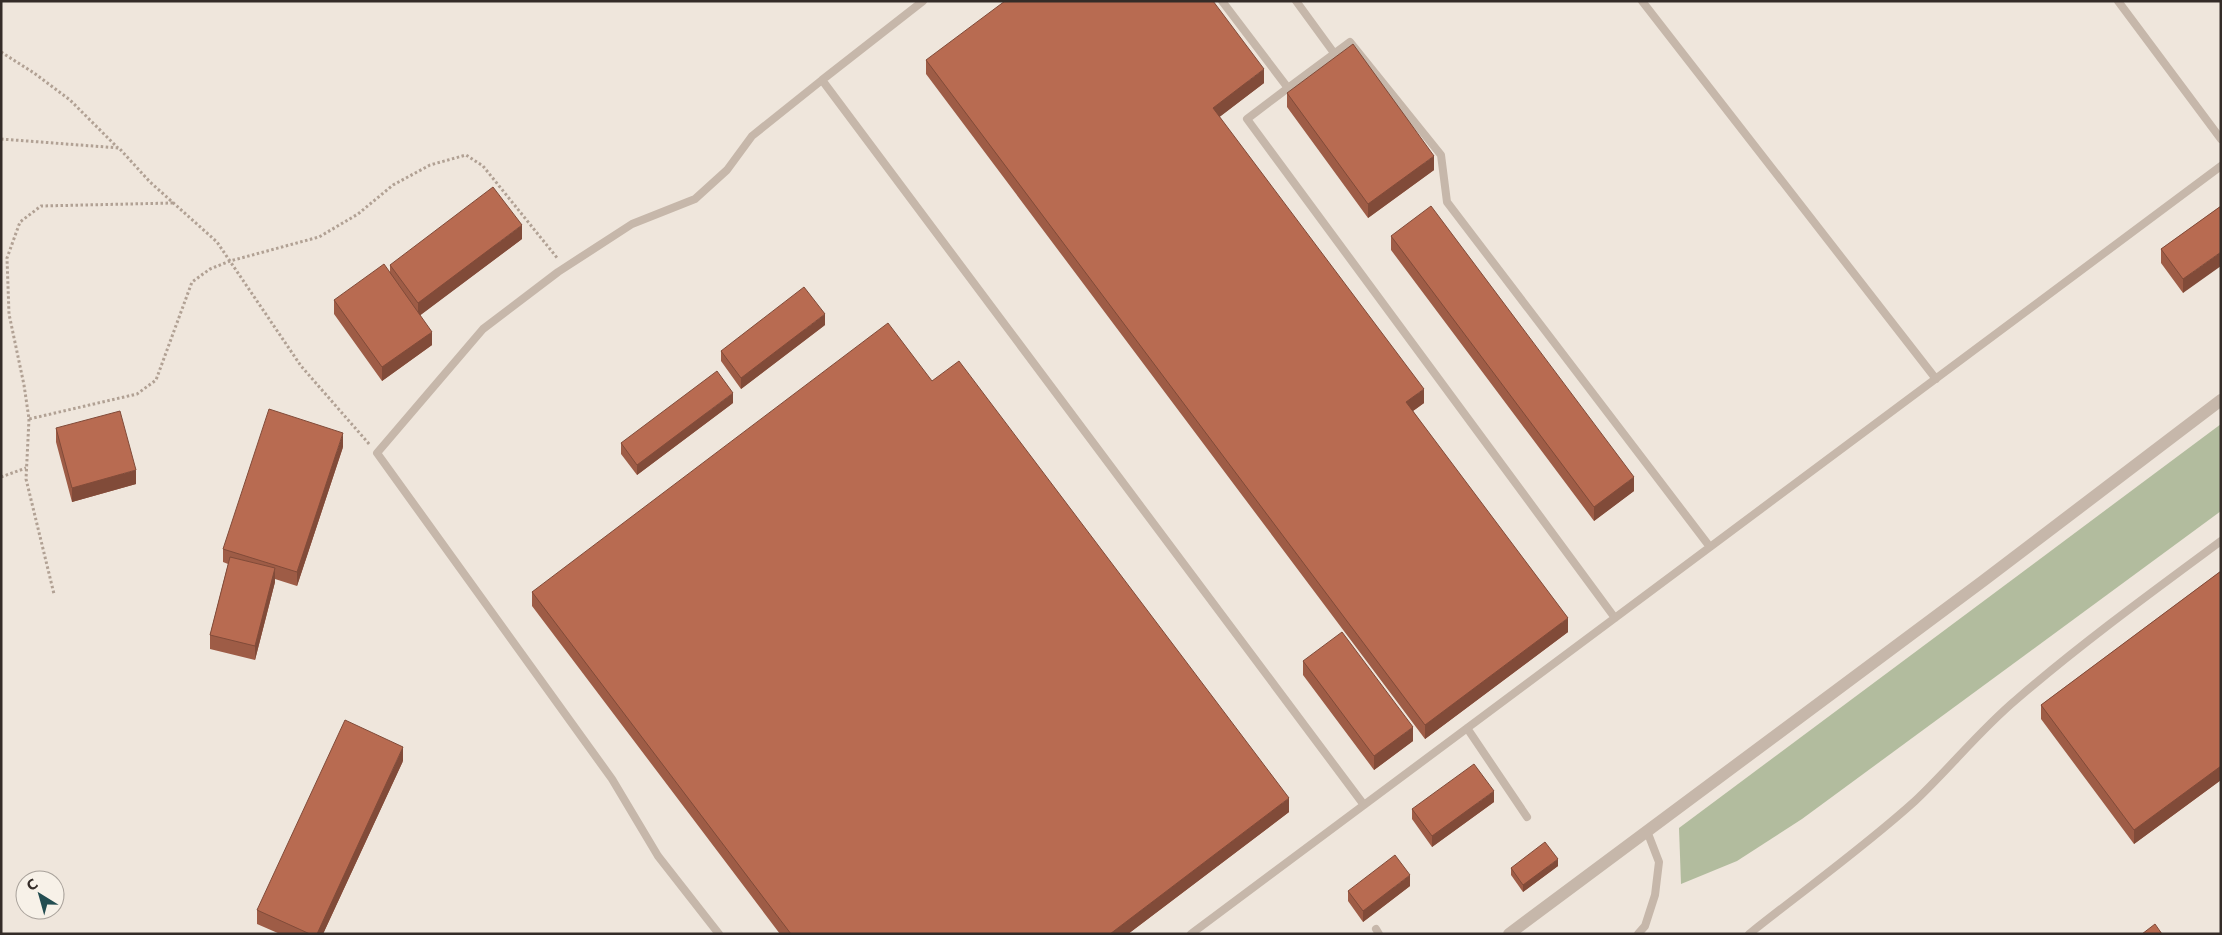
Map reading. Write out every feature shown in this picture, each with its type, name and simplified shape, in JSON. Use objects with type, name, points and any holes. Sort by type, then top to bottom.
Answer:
[{"type":"street","points":[[1509,934],[1984,581],[2221,400]]},
{"type":"lane","points":[[719,934],[658,856],[612,779],[377,453],[483,329],[565,268],[632,224],[695,199],[727,170],[752,136],[923,1]]},
{"type":"lane","points":[[1222,1],[1288,88]]},
{"type":"lane","points":[[1296,1],[1334,53]]},
{"type":"lane","points":[[1642,1],[1936,379]]},
{"type":"lane","points":[[2118,1],[2221,139]]},
{"type":"lane","points":[[1615,618],[1247,119],[1334,53],[1350,42],[1441,155],[1447,202],[1710,547]]},
{"type":"lane","points":[[822,80],[1364,805]]},
{"type":"lane","points":[[1191,934],[2221,166]]},
{"type":"lane","points":[[1749,934],[1893,820],[1988,725],[2017,699],[2131,607],[2221,541]]},
{"type":"lane","points":[[1467,728],[1527,817]]},
{"type":"lane","points":[[1638,934],[1645,926],[1652,903],[1659,862],[1647,831]]},
{"type":"path","points":[[1,52],[34,73],[70,100],[119,148],[150,182],[217,242],[301,366],[377,453]]},
{"type":"path","points":[[1,139],[119,148]]},
{"type":"path","points":[[29,419],[137,394],[156,380],[192,282],[210,269],[230,261],[319,237],[358,214],[393,185],[430,165],[466,155],[483,166],[565,268]]},
{"type":"path","points":[[54,594],[26,479],[29,419],[24,385],[8,314],[7,258],[20,222],[41,206],[173,203]]},
{"type":"path","points":[[1,477],[26,468]]},
{"type":"green space","points":[[2221,424],[2221,511],[1802,819],[1737,861],[1681,884],[1679,828]]},
{"type":"building","points":[[1005,1],[1213,1],[1264,69],[1213,108],[1424,389],[1406,402],[1568,618],[1425,725],[926,60]]},
{"type":"building","points":[[1353,44],[1434,156],[1368,204],[1287,93]]},
{"type":"building","points":[[493,187],[522,225],[418,303],[390,265]]},
{"type":"building","points":[[1431,206],[1634,477],[1594,507],[1391,236]]},
{"type":"building","points":[[2221,206],[2221,252],[2183,279],[2161,249]]},
{"type":"building","points":[[384,264],[432,332],[382,367],[334,300]]},
{"type":"building","points":[[804,287],[825,314],[741,378],[721,351]]},
{"type":"building","points":[[888,323],[932,381],[959,361],[1289,798],[1110,934],[791,934],[532,592]]},
{"type":"building","points":[[717,371],[733,393],[637,465],[621,443]]},
{"type":"building","points":[[269,409],[343,433],[297,572],[223,549]]},
{"type":"building","points":[[120,411],[136,470],[72,488],[56,428]]},
{"type":"building","points":[[230,557],[275,568],[255,646],[210,635]]},
{"type":"building","points":[[2221,571],[2221,766],[2134,830],[2041,705]]},
{"type":"building","points":[[1342,632],[1413,727],[1374,756],[1303,661]]},
{"type":"building","points":[[345,720],[403,747],[317,934],[310,934],[257,910]]},
{"type":"building","points":[[1474,764],[1494,791],[1432,836],[1412,809]]},
{"type":"building","points":[[1545,842],[1558,859],[1523,885],[1511,868]]},
{"type":"building","points":[[1395,855],[1410,875],[1363,911],[1348,891]]},
{"type":"building","points":[[2155,924],[2162,934],[2142,934]]}]
